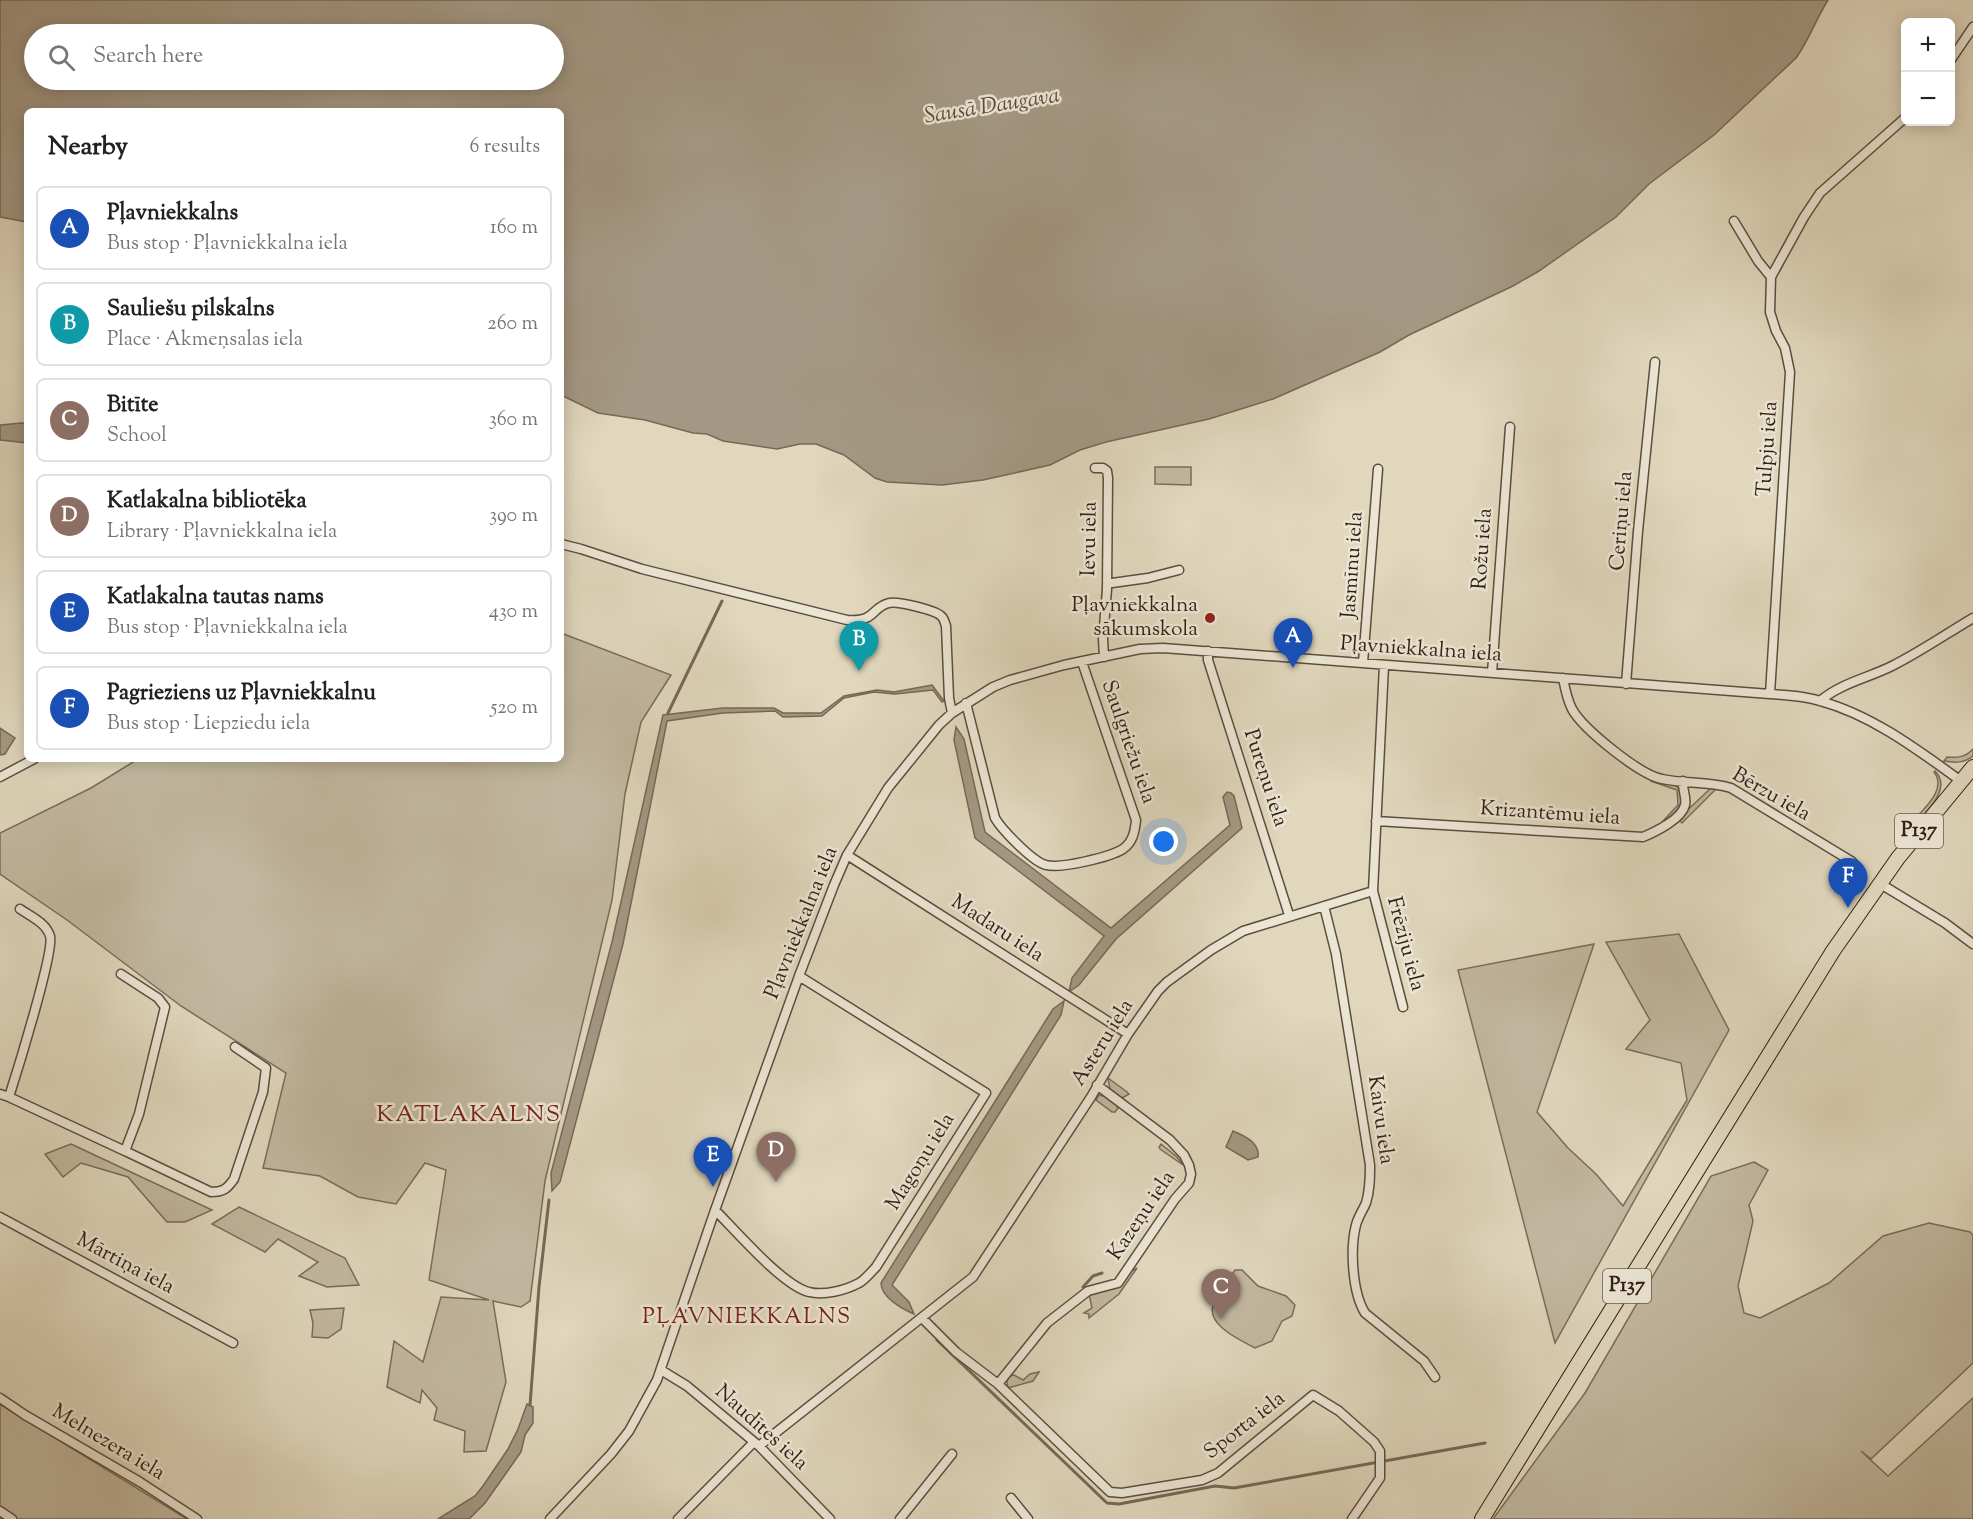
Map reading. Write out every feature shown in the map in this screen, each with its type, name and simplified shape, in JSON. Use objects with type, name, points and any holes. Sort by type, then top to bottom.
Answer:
[{"type":"main road","name":"P137","points":[[1482,1519],[1833,951],[1918,832],[1973,767]]},
{"type":"street","points":[[1955,54],[1973,29]]},
{"type":"street","points":[[1734,221],[1758,261],[1772,277],[1804,217],[1820,193],[1901,121]]},
{"type":"street","name":"Tulpju iela","points":[[1770,694],[1790,372],[1785,348],[1770,312],[1769,296],[1772,277]]},
{"type":"street","name":"Ceriņu iela","points":[[1626,684],[1655,362]]},
{"type":"street","name":"Rožu iela","points":[[1492,673],[1510,427]]},
{"type":"street","name":"Ievu iela","points":[[1095,468],[1103,468],[1107,471],[1108,478],[1104,657]]},
{"type":"street","name":"Jasmīnu iela","points":[[1364,663],[1378,469]]},
{"type":"street","points":[[564,545],[653,572],[847,620],[867,619],[882,606],[896,602],[934,612],[942,616],[946,626],[949,698],[952,713]]},
{"type":"street","points":[[1107,581],[1112,584],[1179,570]]},
{"type":"street","points":[[1820,700],[1832,690],[1891,667],[1973,618]]},
{"type":"street","name":"Pļavniekkalna iela","points":[[550,1519],[611,1454],[629,1431],[661,1370],[715,1209],[799,976],[847,855],[888,788],[939,725],[952,713],[993,687],[1010,680],[1140,649],[1181,648],[1384,666],[1770,694],[1820,700],[1887,730],[1961,781]]},
{"type":"street","name":"Pureņu iela","points":[[1208,651],[1208,660],[1289,915]]},
{"type":"street","name":"Saulgriežu iela","points":[[966,704],[995,818],[1004,833],[1044,865],[1067,867],[1124,848],[1135,834],[1136,820],[1082,662]]},
{"type":"street","points":[[1372,891],[1384,666]]},
{"type":"street","name":"Bērzu iela","points":[[1563,678],[1572,709],[1583,725],[1620,756],[1660,779],[1719,784],[1731,788],[1851,861],[1858,868]]},
{"type":"street","points":[[0,777],[28,762]]},
{"type":"street","name":"Krizantēmu iela","points":[[1376,821],[1642,837],[1669,824],[1684,809],[1686,803],[1683,781]]},
{"type":"street","name":"Madaru iela","points":[[847,855],[1128,1034]]},
{"type":"street","points":[[1879,884],[1945,923],[1973,944]]},
{"type":"street","name":"Asteru iela","points":[[678,1519],[756,1444],[973,1277],[1128,1034],[1158,991],[1227,939],[1243,931],[1372,891]]},
{"type":"street","name":"Frēziju iela","points":[[1372,891],[1403,1007]]},
{"type":"street","name":"Kaivu iela","points":[[1324,906],[1336,954],[1370,1165],[1370,1190],[1354,1236],[1356,1292],[1365,1313],[1424,1361],[1435,1377]]},
{"type":"street","points":[[20,909],[46,926],[52,939],[39,991],[4,1096],[125,1150],[211,1192],[220,1192],[228,1189],[234,1179],[263,1092],[266,1068],[235,1047]]},
{"type":"street","points":[[121,974],[158,998],[165,1007],[139,1114],[125,1150]]},
{"type":"street","name":"Magoņu iela","points":[[715,1209],[775,1270],[793,1284],[809,1292],[835,1292],[860,1283],[876,1268],[986,1093],[799,976]]},
{"type":"street","name":"Kazeņu iela","points":[[998,1384],[1047,1323],[1088,1291],[1114,1286],[1118,1283],[1175,1199],[1189,1183],[1191,1174],[1184,1155],[1165,1137],[1097,1085]]},
{"type":"street","name":"Mārtiņa iela","points":[[0,1217],[232,1343]]},
{"type":"street","name":"Sporta iela","points":[[922,1318],[956,1352],[998,1384],[1110,1492],[1122,1493],[1202,1480],[1218,1473],[1312,1395],[1339,1411],[1374,1442],[1380,1451],[1380,1478],[1352,1519]]},
{"type":"street","name":"Naudītes iela","points":[[661,1370],[687,1386],[756,1444],[830,1519]]},
{"type":"street","name":"Melnezera iela","points":[[0,1398],[197,1519]]},
{"type":"street","points":[[900,1519],[952,1454]]},
{"type":"street","points":[[1011,1498],[1028,1519]]},
{"type":"street","points":[[0,1511],[12,1519]]},
{"type":"shaded area","points":[[1155,467],[1191,467],[1191,485],[1155,484]]},
{"type":"shaded area","points":[[564,634],[671,675],[641,722],[625,794],[612,900],[545,1181],[530,1301],[521,1307],[493,1301],[506,1382],[486,1451],[464,1452],[465,1431],[434,1420],[437,1408],[422,1390],[420,1403],[387,1387],[394,1341],[423,1362],[441,1297],[489,1300],[429,1280],[446,1170],[425,1163],[396,1204],[358,1197],[320,1176],[263,1168],[286,1073],[181,1006],[67,920],[0,874],[0,833],[91,788],[133,762],[564,762]]},
{"type":"shaded area","points":[[1973,749],[1973,756],[1966,760],[1944,761],[1947,757],[1965,755]]},
{"type":"shaded area","points":[[1935,771],[1940,778],[1939,793],[1914,826],[1911,823],[1936,793],[1938,786]]},
{"type":"shaded area","points":[[1652,779],[1673,784],[1682,795],[1680,805],[1665,823],[1663,821],[1678,805],[1677,790],[1651,781]]},
{"type":"shaded area","points":[[1711,788],[1716,789],[1682,823],[1678,819]]},
{"type":"shaded area","points":[[1679,934],[1729,1030],[1555,1343],[1458,970],[1594,944],[1537,1112],[1623,1206],[1687,1100],[1681,1063],[1626,1049],[1650,1020],[1606,942]]},
{"type":"shaded area","points":[[1108,1078],[1129,1094],[1122,1098],[1110,1089]]},
{"type":"shaded area","points":[[1099,1095],[1115,1103],[1118,1108],[1115,1112],[1096,1100]]},
{"type":"shaded area","points":[[71,1144],[212,1210],[185,1222],[167,1222],[128,1177],[81,1163],[63,1177],[45,1154]]},
{"type":"shaded area","points":[[1161,1144],[1177,1157],[1183,1165],[1160,1149]]},
{"type":"shaded area","points":[[1754,1162],[1768,1170],[1749,1205],[1753,1221],[1738,1286],[1744,1313],[1760,1318],[1829,1283],[1883,1236],[1929,1223],[1970,1232],[1973,1235],[1973,1363],[1871,1459],[1861,1451],[1888,1476],[1973,1398],[1973,1519],[1493,1519],[1585,1393],[1711,1176]]},
{"type":"shaded area","points":[[239,1207],[345,1258],[359,1285],[327,1287],[299,1276],[318,1262],[278,1239],[265,1252],[212,1224]]},
{"type":"shaded area","points":[[1137,1268],[1119,1294],[1089,1318],[1089,1314],[1084,1313],[1092,1308],[1089,1294],[1120,1286],[1131,1271]]},
{"type":"shaded area","points":[[1235,1270],[1242,1270],[1258,1286],[1286,1296],[1295,1305],[1292,1316],[1282,1321],[1272,1341],[1255,1348],[1225,1330],[1214,1318],[1212,1311],[1214,1303]]},
{"type":"shaded area","points":[[344,1308],[341,1329],[328,1338],[312,1337],[313,1323],[310,1310]]},
{"type":"shaded area","points":[[1039,1372],[1033,1381],[1008,1388],[1009,1376],[1014,1375],[1023,1380],[1030,1374]]},
{"type":"shaded area","points":[[0,1404],[187,1519],[0,1519]]},
{"type":"water","name":"Sausā Daugava","points":[[0,0],[1828,0],[1796,58],[1714,135],[1649,184],[1616,217],[1539,271],[1513,286],[1409,335],[1380,352],[1273,399],[1209,419],[1106,442],[1080,450],[1050,465],[983,480],[942,485],[887,482],[875,478],[844,455],[816,444],[800,444],[777,449],[723,441],[707,434],[693,433],[645,420],[598,413],[564,396],[564,108],[24,108],[24,221],[0,217]]},
{"type":"water","points":[[24,423],[24,443],[0,440],[0,425]]},
{"type":"water","points":[[932,685],[944,701],[942,702],[933,690],[895,694],[874,692],[844,698],[822,716],[783,717],[775,711],[723,713],[667,721],[623,944],[560,1182],[552,1191],[551,1173],[612,942],[663,715],[723,708],[774,708],[783,713],[821,713],[844,696],[877,690],[894,692]]},
{"type":"water","points":[[956,727],[964,739],[985,832],[1111,928],[1230,825],[1223,797],[1227,792],[1234,796],[1242,828],[1116,939],[1079,985],[1069,992],[1072,978],[1104,936],[975,838],[954,740]]},
{"type":"water","points":[[0,728],[15,738],[5,754],[0,755]]},
{"type":"water","points":[[1064,1001],[1061,1015],[892,1285],[909,1302],[914,1314],[909,1312],[888,1298],[881,1283],[1053,1009]]},
{"type":"water","points":[[1233,1131],[1254,1144],[1258,1157],[1248,1160],[1226,1147]]},
{"type":"water","points":[[527,1404],[533,1407],[533,1423],[525,1435],[521,1452],[485,1503],[469,1519],[438,1519],[475,1496],[483,1486],[508,1449]]},
{"type":"waterway","points":[[668,713],[722,601]]},
{"type":"waterway","points":[[530,1405],[539,1287],[549,1200]]},
{"type":"waterway","points":[[1083,1287],[1093,1276],[1102,1273]]},
{"type":"waterway","points":[[937,1340],[1107,1503],[1119,1504],[1215,1486],[1234,1488],[1485,1443]]},
{"type":"place","name":"Pļavniekkalna sākumskola","points":[[1210,618]]},
{"type":"place","name":"Pļavniekkalns","points":[[1293,668]]},
{"type":"place","name":"Sauliešu pilskalns","points":[[859,671]]},
{"type":"place","name":"Pagrieziens uz Pļavniekkalnu","points":[[1848,908]]},
{"type":"place","name":"Katlakalna bibliotēka","points":[[776,1182]]},
{"type":"place","name":"Katlakalna tautas nams","points":[[713,1187]]},
{"type":"place","name":"Bitīte","points":[[1221,1319]]},
{"type":"district","name":"KATLAKALNS","points":[[469,1115]]},
{"type":"district","name":"PĻAVNIEKKALNS","points":[[747,1318]]}]
